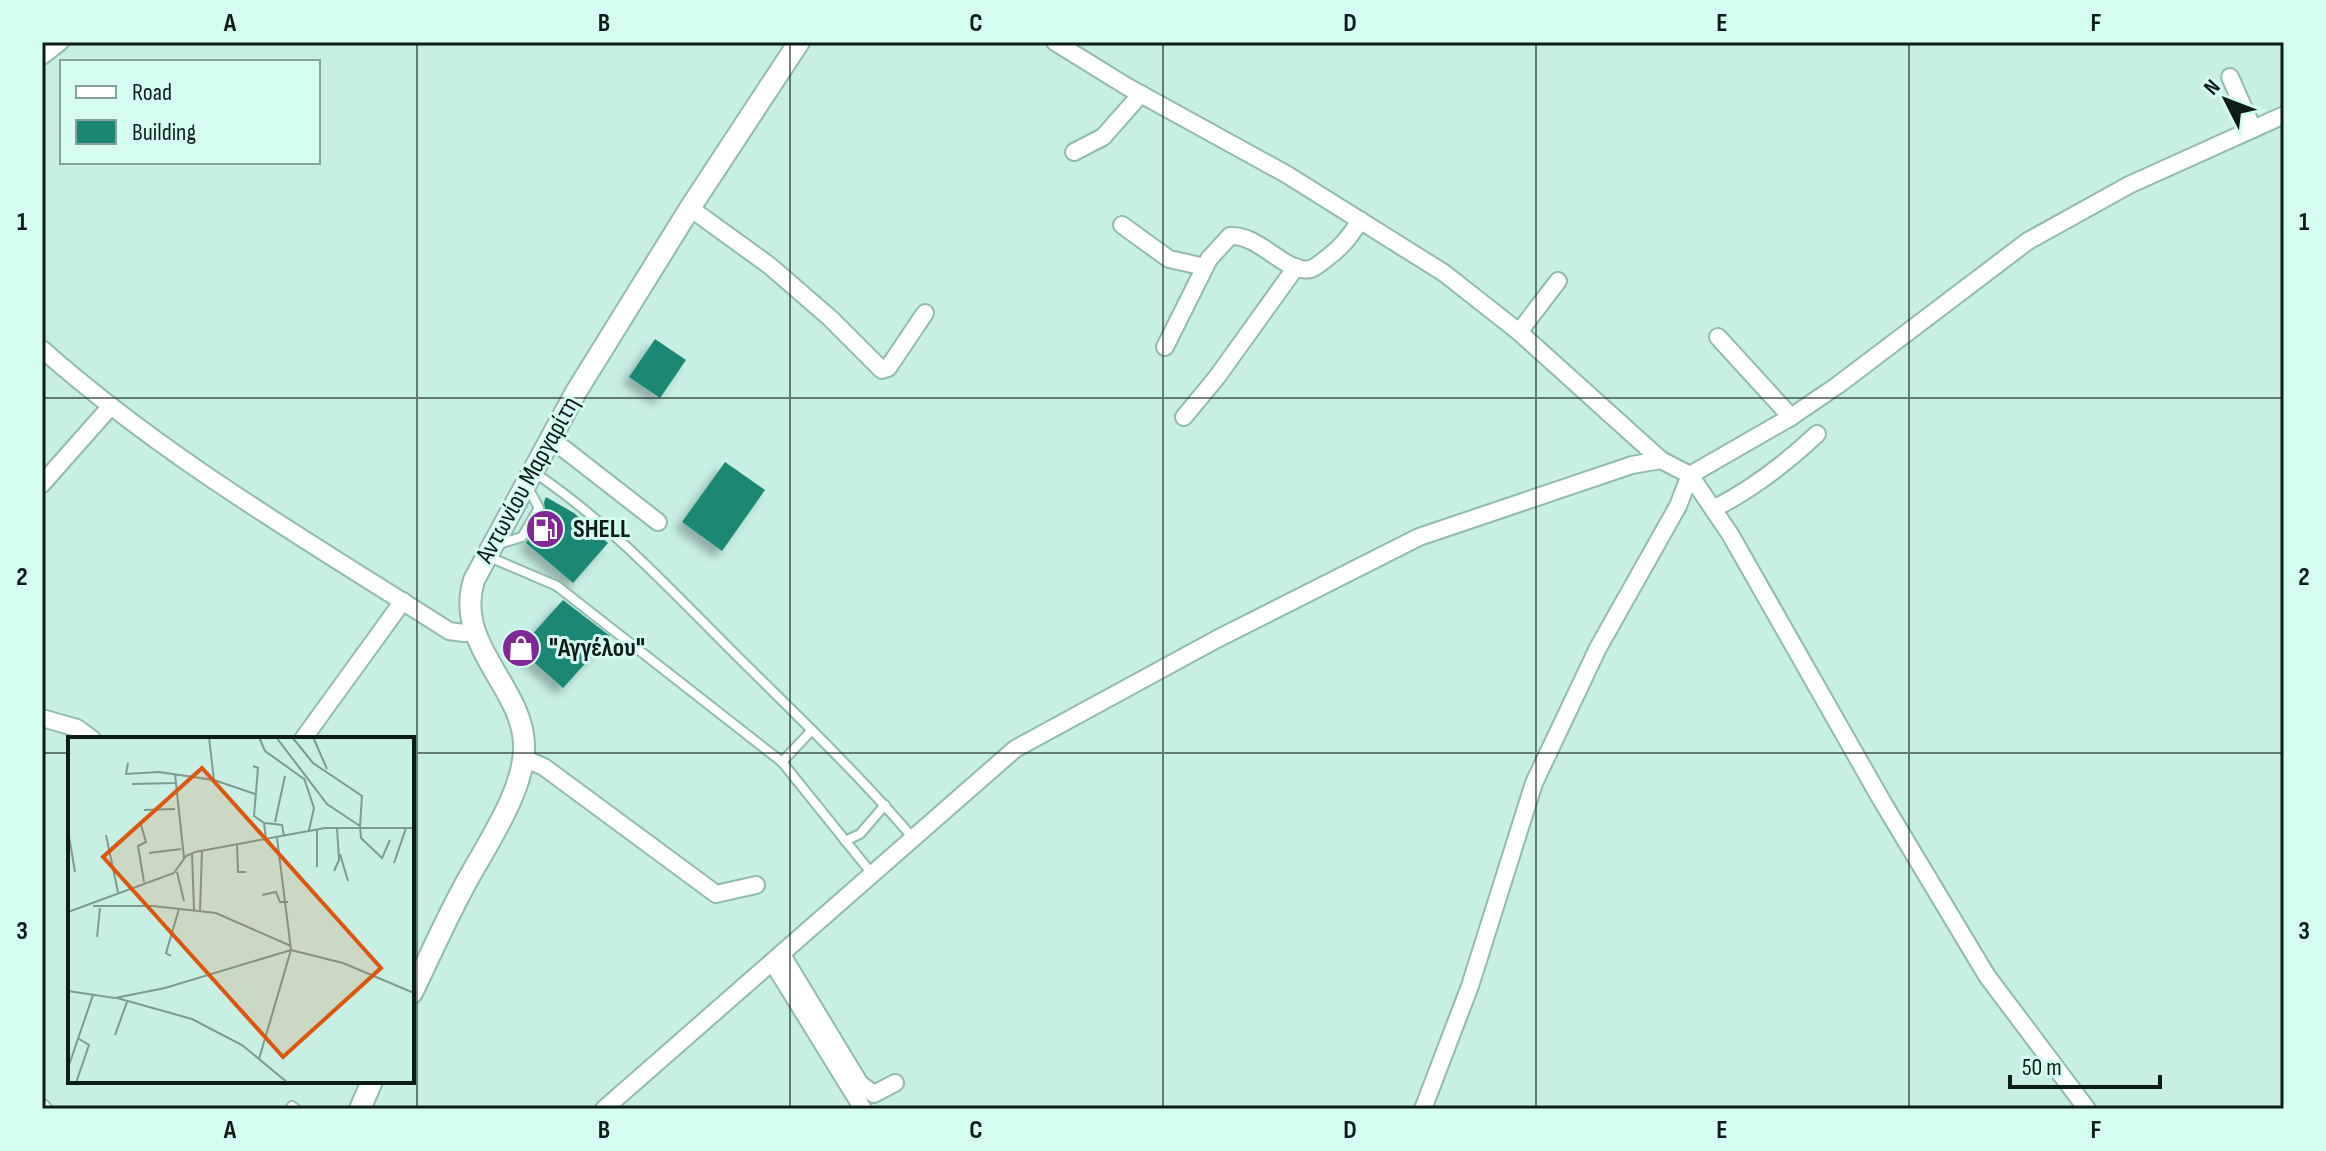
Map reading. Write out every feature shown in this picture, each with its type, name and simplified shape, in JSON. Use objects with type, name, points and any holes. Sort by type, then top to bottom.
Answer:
[{"type":"street","points":[[42,56],[60,42]]},
{"type":"street","name":"Αντωνίου Μαργαρίτη","points":[[414,989],[459,895],[511,798],[523,758],[524,742],[519,719],[475,632],[469,609],[474,580],[495,549],[532,470],[576,392],[690,208],[799,42]]},
{"type":"street","points":[[1055,42],[1141,94],[1286,174],[1444,273],[1519,332],[1661,460],[1690,475],[1715,508],[1882,801],[1987,976],[2087,1109]]},
{"type":"street","points":[[2230,77],[2253,129]]},
{"type":"street","points":[[1074,152],[1103,137],[1141,94]]},
{"type":"street","points":[[1423,1109],[1470,986],[1534,783],[1598,648],[1678,506],[1690,475],[1791,417],[1838,385],[2028,241],[2129,185],[2284,115]]},
{"type":"street","points":[[690,208],[770,266],[830,318],[882,370],[888,368],[925,313]]},
{"type":"street","points":[[1165,347],[1205,267],[1230,236],[1240,235],[1296,267],[1312,269],[1350,237],[1360,220]]},
{"type":"street","points":[[1122,225],[1169,259],[1205,267]]},
{"type":"street","points":[[1184,417],[1217,377],[1296,267]]},
{"type":"street","points":[[1519,332],[1558,281]]},
{"type":"street","points":[[1718,337],[1791,417]]},
{"type":"street","points":[[42,349],[111,406],[227,490],[449,631],[475,632]]},
{"type":"street","points":[[42,484],[111,406]]},
{"type":"street","points":[[1715,508],[1778,470],[1817,434]]},
{"type":"street","points":[[550,438],[658,522]]},
{"type":"street","points":[[604,1109],[1015,749],[1271,611],[1419,537],[1632,465],[1661,460]]},
{"type":"street","points":[[304,737],[403,601]]},
{"type":"street","points":[[42,718],[77,728],[89,737]]},
{"type":"street","points":[[523,758],[544,767],[716,894],[756,885]]},
{"type":"street","points":[[777,959],[860,1084],[874,1094],[895,1083]]},
{"type":"street","points":[[777,959],[863,1109]]},
{"type":"street","points":[[360,1109],[371,1083]]},
{"type":"lane","points":[[532,470],[572,497],[603,524],[812,730],[913,838]]},
{"type":"lane","points":[[495,549],[522,537],[539,508],[532,495]]},
{"type":"lane","points":[[495,549],[557,586],[782,762],[873,875]]},
{"type":"lane","points":[[782,762],[812,730]]},
{"type":"lane","points":[[845,841],[860,834],[885,805]]},
{"type":"building","points":[[655,339],[686,360],[660,398],[629,377]]},
{"type":"building","points":[[725,462],[765,490],[722,551],[682,522]]},
{"type":"building","points":[[546,497],[574,513],[608,543],[573,583],[526,543],[545,512]]},
{"type":"building","points":[[563,600],[610,636],[563,688],[519,649]]},
{"type":"place","name":"SHELL","points":[[545,529]]},
{"type":"place","name":"\"Αγγέλου\"","points":[[521,648]]}]
